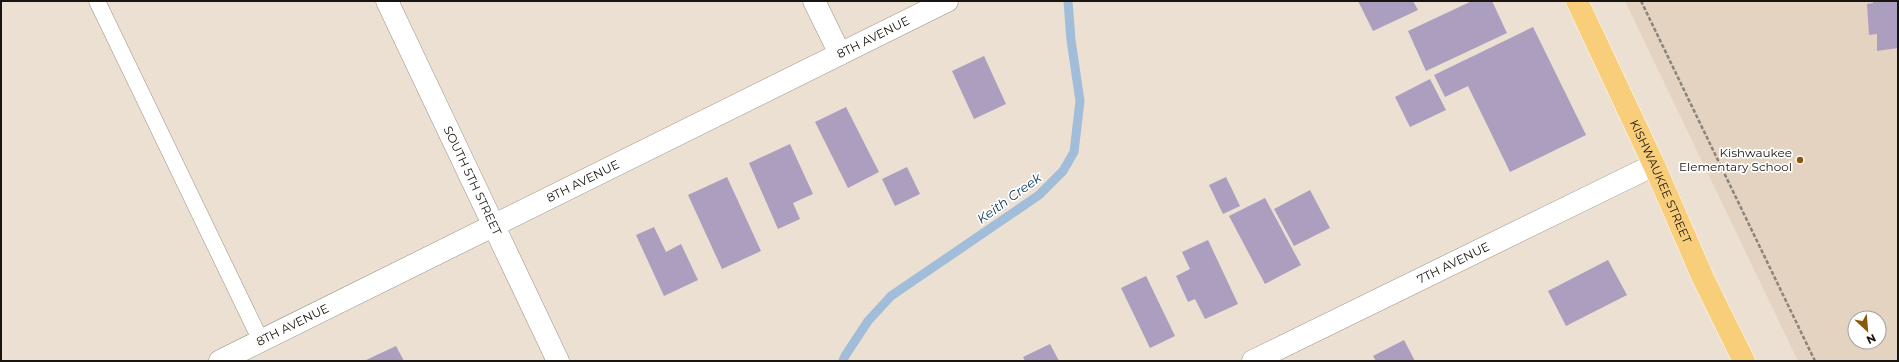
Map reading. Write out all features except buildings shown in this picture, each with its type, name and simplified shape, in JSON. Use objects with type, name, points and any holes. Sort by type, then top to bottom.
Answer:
[{"type":"main road","name":"KISHWAUKEE STREET","points":[[1577,1],[1654,165],[1703,278],[1744,361]]},
{"type":"street","name":"SOUTH 5TH STREET","points":[[387,1],[558,361]]},
{"type":"street","points":[[814,1],[840,54]]},
{"type":"street","name":"8TH AVENUE","points":[[220,361],[947,1]]},
{"type":"street","name":"7TH AVENUE","points":[[1253,361],[1654,165]]},
{"type":"lane","points":[[97,1],[261,341]]},
{"type":"path","points":[[1641,1],[1815,361]]},
{"type":"shaded area","name":"Kishwaukee Elementary School","points":[[1625,1],[1898,1],[1898,361],[1798,361]]},
{"type":"waterway","name":"Keith Creek","points":[[843,361],[868,321],[891,296],[1039,195],[1063,171],[1074,152],[1080,101],[1071,40],[1068,1]]},
{"type":"place","name":"Kishwaukee Elementary School","points":[[1800,160]]}]
